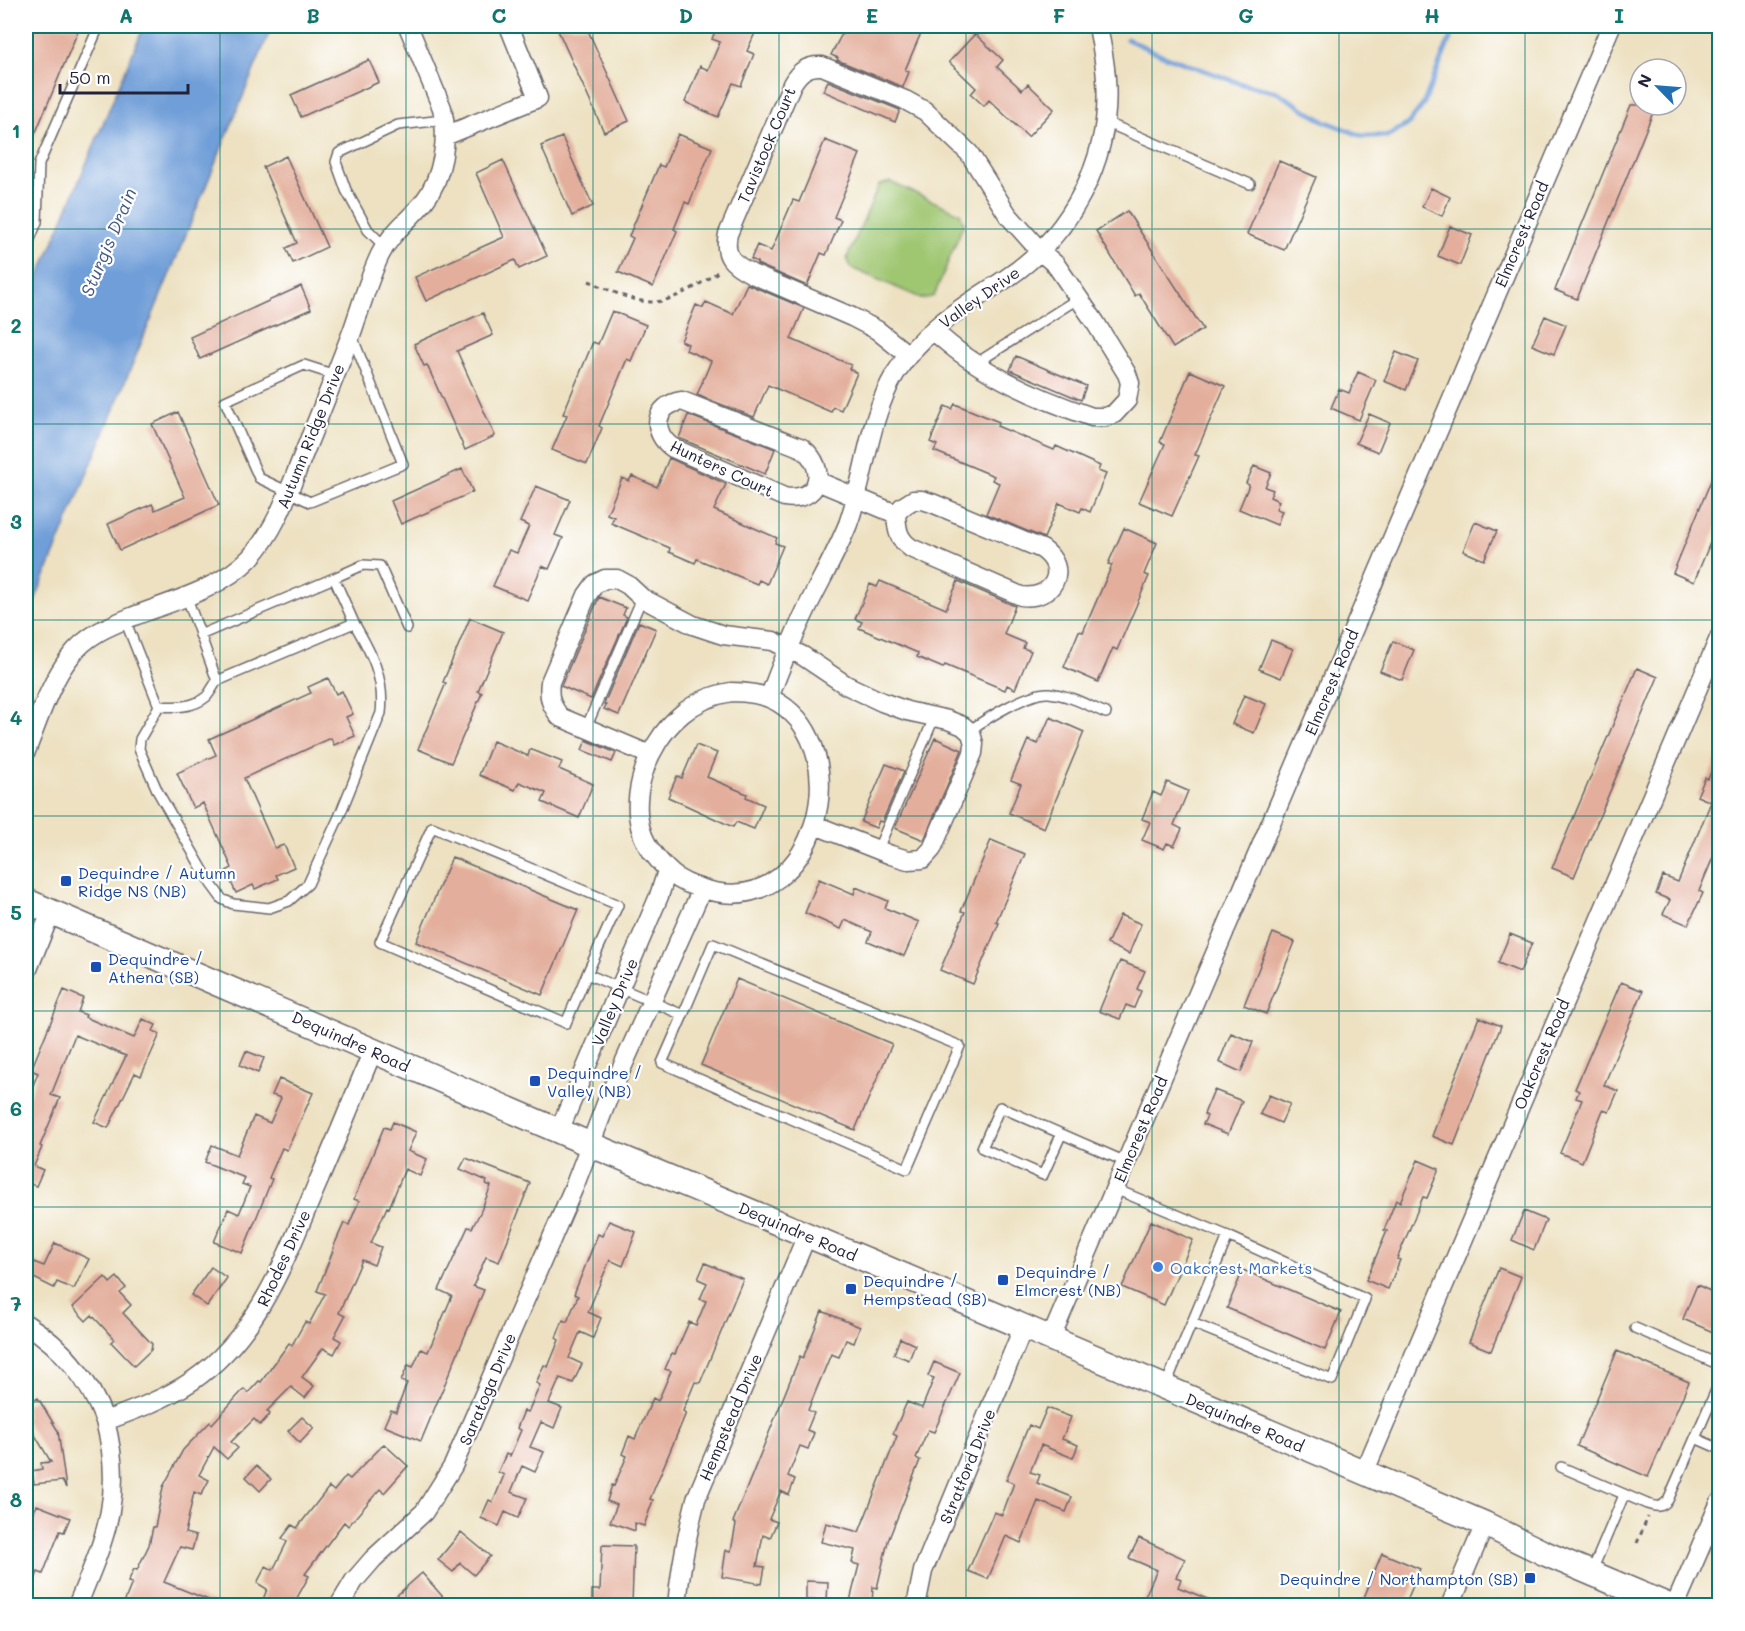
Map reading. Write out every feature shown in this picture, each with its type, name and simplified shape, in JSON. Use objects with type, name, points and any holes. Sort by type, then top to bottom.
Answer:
[{"type":"main road","name":"Dequindre Road","points":[[26,901],[559,1131],[1051,1338],[1669,1605]]},
{"type":"street","name":"Autumn Ridge Drive","points":[[26,751],[60,671],[70,656],[90,636],[222,580],[250,557],[270,531],[289,490],[385,246],[424,201],[436,178],[445,128],[442,108],[408,26]]},
{"type":"street","points":[[445,128],[538,98],[509,26]]},
{"type":"street","name":"Valley Drive","points":[[769,698],[807,609],[836,553],[857,498],[876,415],[885,394],[908,355],[950,315],[1025,265],[1061,228],[1078,202],[1095,163],[1105,122],[1107,80],[1098,26]]},
{"type":"street","name":"Elmcrest Road","points":[[1051,1338],[1611,26]]},
{"type":"street","name":"Tavistock Court","points":[[732,261],[726,245],[728,234],[792,84],[802,70],[813,66],[833,70],[905,100],[925,111],[969,153],[1008,215],[1040,251]]},
{"type":"street","points":[[933,330],[951,347],[975,364],[1008,382],[1092,417],[1114,414],[1127,400],[1130,383],[1127,374],[1079,297],[1056,265],[1040,251]]},
{"type":"street","points":[[732,261],[752,274],[877,330],[908,355]]},
{"type":"street","name":"Hunters Court","points":[[674,402],[689,402],[802,448],[812,456],[818,469],[817,481],[806,496],[795,498],[784,496],[665,443],[658,424],[660,414],[674,402]]},
{"type":"street","points":[[817,481],[896,514]]},
{"type":"street","points":[[913,500],[922,500],[942,507],[1042,549],[1055,562],[1055,579],[1050,589],[1041,595],[1030,598],[1021,596],[911,549],[902,542],[898,535],[896,514],[913,500]]},
{"type":"street","points":[[650,754],[560,717],[550,705],[548,693],[550,682],[587,595],[595,584],[605,579],[617,579],[628,585],[642,598],[708,631],[773,641],[864,694],[907,711],[954,722],[969,731],[974,744],[973,753],[932,849],[923,859],[908,860],[815,825]]},
{"type":"street","name":"Oakcrest Road","points":[[1364,1473],[1719,636]]},
{"type":"street","points":[[731,692],[747,692],[769,698],[779,703],[796,719],[813,747],[820,787],[815,825],[806,846],[795,863],[762,888],[724,893],[684,883],[667,871],[647,846],[638,821],[641,780],[650,754],[669,726],[698,702],[718,694],[731,692]]},
{"type":"street","name":"Valley Drive","points":[[559,1131],[659,896],[667,871]]},
{"type":"street","name":"Valley Drive","points":[[590,1144],[702,889]]},
{"type":"street","points":[[26,974],[51,912]]},
{"type":"street","name":"Rhodes Drive","points":[[105,1421],[150,1405],[192,1381],[219,1359],[262,1306],[300,1225],[373,1050]]},
{"type":"street","name":"Saratoga Drive","points":[[339,1605],[354,1581],[373,1559],[424,1512],[453,1466],[590,1144]]},
{"type":"street","name":"Hempstead Drive","points":[[677,1605],[686,1536],[696,1499],[807,1235]]},
{"type":"street","points":[[26,1324],[53,1343],[77,1369],[90,1388],[105,1421],[113,1462],[112,1502],[101,1546],[76,1605]]},
{"type":"street","name":"Stratford Drive","points":[[916,1605],[923,1571],[1023,1328]]},
{"type":"street","points":[[1675,1605],[1717,1514]]},
{"type":"street","points":[[1450,1605],[1485,1524]]},
{"type":"lane","points":[[26,249],[37,222],[39,164],[99,26]]},
{"type":"lane","points":[[1105,122],[1250,184]]},
{"type":"lane","points":[[385,246],[368,230],[346,190],[336,162],[337,156],[398,124],[445,128]]},
{"type":"lane","points":[[26,217],[37,222]]},
{"type":"lane","points":[[975,364],[1079,297]]},
{"type":"lane","points":[[335,375],[304,365],[225,400],[260,478],[310,502],[403,464],[351,333]]},
{"type":"lane","points":[[200,634],[363,565],[380,566],[407,628]]},
{"type":"lane","points":[[159,706],[140,739],[139,749],[158,792],[211,884],[222,899],[233,904],[269,908],[288,900],[308,884],[339,817],[381,713],[383,695],[379,676],[366,643],[354,623],[334,578]]},
{"type":"lane","points":[[186,595],[217,681]]},
{"type":"lane","points":[[586,728],[642,598]]},
{"type":"lane","points":[[125,620],[159,706]]},
{"type":"lane","points":[[159,706],[177,708],[190,705],[206,697],[217,681],[354,623]]},
{"type":"lane","points":[[969,731],[995,714],[1032,696],[1046,693],[1070,697],[1106,713]]},
{"type":"lane","points":[[878,849],[934,718]]},
{"type":"lane","points":[[432,827],[618,905],[587,974],[566,1023],[380,942],[432,827]]},
{"type":"lane","points":[[713,944],[960,1046],[907,1169],[662,1063],[682,1015],[713,944]]},
{"type":"lane","points":[[587,974],[682,1015]]},
{"type":"lane","points":[[1061,1135],[1043,1175],[982,1148],[1000,1107],[1126,1162]]},
{"type":"lane","points":[[1114,1189],[1228,1236],[1365,1299],[1332,1380],[1192,1323]]},
{"type":"lane","points":[[1166,1388],[1228,1236]]},
{"type":"lane","points":[[1635,1328],[1719,1365]]},
{"type":"lane","points":[[1561,1467],[1653,1506],[1659,1507],[1665,1504],[1719,1381]]},
{"type":"lane","points":[[1695,1438],[1719,1449]]},
{"type":"lane","points":[[1591,1573],[1624,1495]]},
{"type":"path","points":[[589,281],[630,298],[652,302],[672,298],[711,277],[732,261]]},
{"type":"path","points":[[1637,1543],[1648,1517]]},
{"type":"green space","points":[[890,182],[960,213],[964,223],[934,296],[923,299],[851,268],[847,258],[879,185]]},
{"type":"water","name":"Sturgis Drain","points":[[144,26],[272,26],[26,622],[26,307]]},
{"type":"building","points":[[26,26],[80,26],[26,156]]},
{"type":"building","points":[[556,26],[586,26],[629,121],[604,132]]},
{"type":"building","points":[[717,26],[758,26],[747,51],[754,54],[741,86],[733,83],[718,117],[685,102],[700,66],[708,70],[720,42],[712,39]]},
{"type":"building","points":[[846,26],[924,26],[905,70],[909,72],[903,87],[837,60],[838,58],[831,55]]},
{"type":"building","points":[[975,34],[1003,60],[997,67],[1022,90],[1028,84],[1054,109],[1028,137],[989,100],[984,106],[971,94],[976,88],[949,62]]},
{"type":"building","points":[[369,60],[379,82],[301,117],[291,95]]},
{"type":"building","points":[[828,81],[900,110],[895,122],[823,91]]},
{"type":"building","points":[[1628,112],[1628,117],[1651,117],[1577,299],[1555,290]]},
{"type":"building","points":[[678,134],[712,148],[689,204],[685,202],[674,229],[677,231],[653,287],[618,272],[633,238],[629,236],[659,165],[664,167]]},
{"type":"building","points":[[562,137],[593,206],[572,216],[541,146]]},
{"type":"building","points":[[825,140],[860,154],[834,217],[841,220],[826,255],[821,253],[807,286],[757,264],[751,259],[757,245],[771,251],[793,200],[799,202]]},
{"type":"building","points":[[286,156],[327,247],[293,263],[286,248],[297,243],[263,167]]},
{"type":"building","points":[[503,160],[547,256],[519,269],[515,260],[426,301],[415,277],[504,237],[476,173]]},
{"type":"building","points":[[1279,161],[1316,177],[1284,250],[1247,234]]},
{"type":"building","points":[[1431,188],[1450,197],[1442,216],[1422,207]]},
{"type":"building","points":[[1127,211],[1203,329],[1173,348],[1139,293],[1135,296],[1096,231]]},
{"type":"building","points":[[1450,226],[1472,235],[1460,265],[1438,256]]},
{"type":"building","points":[[747,284],[804,308],[791,339],[851,365],[849,369],[857,373],[841,410],[833,407],[831,412],[768,385],[754,417],[697,395],[711,361],[686,350],[688,344],[681,341],[696,305],[703,308],[706,302],[733,314]]},
{"type":"building","points":[[301,286],[311,309],[200,359],[190,337]]},
{"type":"building","points":[[612,311],[646,325],[631,361],[627,359],[599,426],[602,428],[587,464],[552,450],[567,415],[563,414],[593,342],[598,344]]},
{"type":"building","points":[[483,313],[493,335],[457,351],[495,436],[465,450],[427,365],[424,366],[414,344]]},
{"type":"building","points":[[1545,316],[1566,325],[1554,354],[1532,345]]},
{"type":"building","points":[[1396,352],[1418,361],[1406,390],[1384,381]]},
{"type":"building","points":[[1016,356],[1086,386],[1081,400],[1010,370]]},
{"type":"building","points":[[1190,371],[1225,386],[1195,455],[1199,456],[1172,516],[1139,502],[1165,444],[1160,442]]},
{"type":"building","points":[[1358,372],[1376,380],[1359,420],[1331,408],[1339,389],[1349,393]]},
{"type":"building","points":[[955,404],[999,422],[997,426],[1054,450],[1056,446],[1100,466],[1098,471],[1106,474],[1090,512],[1082,508],[1080,512],[1059,503],[1044,538],[986,514],[999,483],[992,480],[994,476],[934,451],[937,445],[930,442],[945,406],[952,409]]},
{"type":"building","points":[[178,412],[219,505],[120,550],[108,524],[152,504],[155,510],[185,497],[152,424]]},
{"type":"building","points":[[1369,414],[1390,423],[1378,452],[1356,443]]},
{"type":"building","points":[[688,415],[775,449],[765,474],[679,438]]},
{"type":"building","points":[[669,458],[726,484],[714,510],[777,538],[775,543],[783,546],[767,584],[759,580],[757,584],[697,559],[695,563],[669,552],[670,548],[611,523],[614,517],[607,514],[622,478],[629,481],[632,476],[657,487]]},
{"type":"building","points":[[1719,461],[1719,521],[1694,582],[1673,573]]},
{"type":"building","points":[[1254,466],[1271,473],[1265,487],[1273,490],[1270,497],[1279,501],[1276,509],[1282,511],[1277,525],[1239,509],[1249,485],[1246,483]]},
{"type":"building","points":[[462,469],[473,492],[401,524],[391,501]]},
{"type":"building","points":[[536,486],[570,500],[555,535],[563,538],[549,569],[542,566],[527,600],[493,586],[509,550],[517,553],[529,526],[520,522]]},
{"type":"building","points":[[1475,522],[1497,531],[1484,560],[1463,551]]},
{"type":"building","points":[[1124,528],[1157,543],[1144,574],[1149,576],[1117,650],[1113,648],[1098,682],[1064,667],[1079,631],[1083,632],[1112,565],[1108,564]]},
{"type":"building","points":[[880,581],[946,609],[958,581],[1015,606],[1004,634],[1025,643],[1023,648],[1031,651],[1015,689],[1007,685],[1005,690],[945,665],[943,668],[917,657],[918,653],[859,628],[862,622],[855,619],[870,584],[877,587]]},
{"type":"building","points":[[599,597],[626,608],[623,615],[627,617],[591,699],[561,686]]},
{"type":"building","points":[[470,618],[503,632],[478,691],[482,693],[451,763],[418,749]]},
{"type":"building","points":[[639,622],[656,629],[619,715],[604,709],[606,705],[604,704]]},
{"type":"building","points":[[1271,640],[1293,649],[1281,678],[1259,669]]},
{"type":"building","points":[[1393,641],[1414,650],[1402,680],[1380,671]]},
{"type":"building","points":[[1637,668],[1658,677],[1574,877],[1552,868]]},
{"type":"building","points":[[328,678],[336,694],[342,691],[353,714],[346,717],[355,736],[334,745],[331,738],[244,778],[275,848],[284,845],[294,867],[276,875],[278,879],[255,889],[253,885],[236,893],[226,871],[232,868],[203,803],[193,808],[177,773],[216,755],[209,739],[311,693],[308,687]]},
{"type":"building","points":[[1244,695],[1266,704],[1254,733],[1232,724]]},
{"type":"building","points":[[1050,717],[1084,732],[1044,828],[1009,813],[1021,784],[1011,780],[1028,740],[1038,744]]},
{"type":"building","points":[[935,738],[962,750],[924,840],[895,828]]},
{"type":"building","points":[[586,740],[616,753],[612,762],[582,750]]},
{"type":"building","points":[[493,741],[528,756],[530,749],[562,762],[559,769],[593,784],[579,818],[542,802],[546,793],[519,782],[515,790],[479,775]]},
{"type":"building","points":[[696,745],[717,753],[707,777],[747,794],[746,797],[764,805],[754,829],[736,822],[733,827],[668,797],[677,776],[682,778]]},
{"type":"building","points":[[1719,753],[1719,843],[1699,891],[1703,893],[1688,925],[1663,914],[1670,900],[1656,894],[1663,876],[1678,882],[1711,802],[1697,796],[1705,778],[1708,779]]},
{"type":"building","points":[[886,764],[904,771],[882,822],[879,821],[876,828],[861,822]]},
{"type":"building","points":[[1167,782],[1188,791],[1174,825],[1182,829],[1174,846],[1167,843],[1164,849],[1142,840],[1150,822],[1142,819],[1153,792],[1161,796]]},
{"type":"building","points":[[991,840],[1025,854],[973,984],[940,970],[965,912],[961,911]]},
{"type":"building","points":[[452,857],[578,910],[542,995],[416,942]]},
{"type":"building","points":[[819,879],[854,894],[856,887],[888,901],[885,908],[919,922],[904,956],[868,941],[872,932],[845,920],[841,929],[805,913]]},
{"type":"building","points":[[1120,915],[1141,924],[1129,954],[1107,944]]},
{"type":"building","points":[[1273,933],[1295,942],[1266,1014],[1244,1005]]},
{"type":"building","points":[[1510,934],[1532,943],[1520,972],[1498,963]]},
{"type":"building","points":[[1120,961],[1145,971],[1137,989],[1141,991],[1134,1008],[1126,1005],[1120,1019],[1099,1011]]},
{"type":"building","points":[[737,979],[892,1044],[855,1130],[701,1065]]},
{"type":"building","points":[[1621,982],[1643,991],[1604,1085],[1618,1091],[1609,1112],[1603,1110],[1582,1162],[1560,1153],[1582,1100],[1576,1098],[1579,1091],[1575,1089]]},
{"type":"building","points":[[64,990],[83,998],[78,1012],[86,1015],[85,1017],[134,1038],[143,1019],[156,1025],[153,1031],[160,1034],[141,1076],[135,1073],[108,1128],[94,1122],[126,1056],[75,1035],[51,1095],[60,1098],[34,1166],[43,1170],[36,1186],[27,1183],[26,1186],[26,1103],[38,1073],[31,1070]]},
{"type":"building","points":[[1479,1017],[1501,1026],[1454,1145],[1432,1136]]},
{"type":"building","points":[[1231,1033],[1253,1042],[1241,1072],[1219,1062]]},
{"type":"building","points":[[246,1051],[264,1058],[258,1073],[240,1065]]},
{"type":"building","points":[[279,1079],[313,1093],[287,1150],[282,1148],[242,1253],[214,1242],[228,1209],[239,1214],[250,1187],[242,1184],[245,1178],[205,1162],[212,1145],[237,1155],[254,1116],[270,1123],[281,1098],[272,1095]]},
{"type":"building","points":[[1214,1090],[1242,1101],[1228,1134],[1203,1124],[1207,1116],[1204,1114]]},
{"type":"building","points":[[1269,1095],[1290,1104],[1281,1123],[1260,1114]]},
{"type":"building","points":[[393,1122],[416,1132],[408,1151],[427,1159],[420,1176],[405,1169],[371,1243],[381,1247],[374,1265],[362,1260],[339,1313],[345,1316],[334,1337],[341,1341],[334,1354],[323,1348],[302,1377],[314,1386],[305,1398],[291,1387],[267,1411],[270,1414],[260,1425],[254,1419],[231,1442],[238,1448],[227,1459],[214,1447],[199,1475],[209,1480],[201,1495],[194,1492],[185,1533],[196,1536],[192,1550],[180,1547],[164,1582],[221,1605],[123,1605],[132,1583],[128,1582],[134,1569],[137,1570],[149,1545],[163,1487],[183,1450],[210,1422],[212,1424],[244,1389],[248,1393],[259,1381],[261,1382],[289,1343],[292,1345],[305,1322],[309,1324],[325,1294],[317,1291],[333,1248],[344,1223],[349,1225],[359,1201],[354,1199],[384,1127],[390,1129]]},
{"type":"building","points":[[466,1158],[530,1183],[499,1262],[486,1257],[473,1286],[484,1290],[421,1441],[384,1426],[391,1410],[396,1412],[407,1383],[401,1381],[408,1365],[413,1367],[421,1349],[428,1352],[452,1296],[439,1290],[468,1227],[472,1228],[480,1213],[491,1186],[486,1184],[487,1181],[460,1169]]},
{"type":"building","points":[[1418,1160],[1439,1169],[1427,1198],[1423,1197],[1397,1259],[1400,1260],[1388,1289],[1366,1280],[1387,1231],[1384,1230],[1396,1200],[1400,1202]]},
{"type":"building","points":[[1524,1211],[1546,1220],[1534,1250],[1512,1240]]},
{"type":"building","points":[[609,1221],[636,1232],[623,1266],[610,1260],[600,1283],[588,1312],[601,1318],[593,1338],[580,1332],[569,1358],[582,1364],[573,1383],[560,1378],[549,1403],[562,1408],[554,1428],[541,1422],[530,1447],[544,1452],[535,1472],[522,1466],[511,1492],[527,1498],[518,1518],[505,1512],[499,1526],[481,1518],[489,1500],[493,1502],[504,1475],[498,1472],[506,1454],[510,1456],[521,1430],[517,1428],[524,1411],[528,1412],[540,1385],[536,1383],[544,1365],[548,1367],[559,1340],[556,1338],[563,1320],[567,1322],[578,1296],[574,1294],[598,1234],[602,1236]]},
{"type":"building","points":[[1151,1221],[1193,1240],[1164,1305],[1122,1287]]},
{"type":"building","points":[[55,1243],[89,1259],[74,1289],[57,1282],[54,1288],[26,1274],[26,1259],[44,1266]]},
{"type":"building","points":[[705,1263],[743,1279],[700,1383],[695,1382],[683,1411],[686,1413],[650,1499],[653,1500],[644,1526],[635,1523],[635,1531],[610,1522],[617,1505],[607,1501],[612,1485],[614,1486],[627,1456],[622,1454],[629,1436],[635,1439],[653,1398],[658,1401],[671,1371],[665,1369],[672,1353],[675,1354],[689,1322],[696,1325],[706,1301],[700,1299],[707,1283],[698,1279]]},
{"type":"building","points":[[211,1267],[227,1278],[207,1306],[191,1295]]},
{"type":"building","points":[[1499,1268],[1521,1277],[1491,1351],[1469,1342]]},
{"type":"building","points":[[1243,1270],[1341,1312],[1325,1350],[1227,1308]]},
{"type":"building","points":[[105,1277],[110,1283],[117,1277],[126,1288],[120,1293],[131,1305],[123,1313],[152,1344],[151,1350],[134,1366],[111,1342],[114,1339],[92,1315],[86,1321],[73,1307]]},
{"type":"building","points":[[1697,1285],[1719,1295],[1719,1317],[1713,1332],[1683,1319]]},
{"type":"building","points":[[822,1311],[860,1327],[854,1343],[846,1340],[839,1357],[831,1354],[808,1410],[814,1413],[807,1430],[814,1433],[808,1449],[800,1446],[788,1476],[795,1479],[789,1495],[781,1491],[769,1519],[777,1522],[770,1538],[763,1535],[757,1566],[765,1567],[762,1584],[722,1577],[726,1550],[731,1551],[736,1524],[733,1522],[800,1356],[803,1358]]},
{"type":"building","points":[[900,1338],[915,1345],[909,1360],[894,1354]]},
{"type":"building","points":[[1617,1351],[1689,1382],[1648,1477],[1577,1446]]},
{"type":"building","points":[[934,1362],[960,1373],[934,1432],[928,1430],[916,1458],[920,1460],[888,1541],[877,1588],[873,1587],[872,1605],[849,1605],[859,1565],[852,1563],[855,1550],[821,1542],[826,1523],[859,1532],[897,1436],[893,1434],[907,1402],[922,1408],[934,1378],[928,1376]]},
{"type":"building","points":[[38,1398],[58,1431],[66,1488],[62,1481],[34,1484],[32,1471],[42,1469],[41,1463],[51,1462],[26,1420],[26,1405]]},
{"type":"building","points":[[1047,1408],[1071,1417],[1062,1439],[1078,1445],[1073,1458],[1041,1445],[1030,1472],[1040,1475],[1037,1483],[1072,1497],[1066,1512],[1038,1501],[1021,1543],[1006,1536],[988,1579],[968,1571],[994,1512],[1002,1515],[1014,1483],[1006,1480],[1029,1425],[1038,1429]]},
{"type":"building","points":[[302,1417],[314,1428],[300,1443],[288,1431]]},
{"type":"building","points":[[384,1444],[408,1466],[384,1493],[380,1489],[348,1526],[344,1522],[305,1574],[309,1576],[293,1605],[261,1605],[267,1589],[257,1583],[266,1566],[273,1570],[287,1542],[282,1538],[292,1525],[297,1528],[329,1487],[334,1491],[346,1476],[350,1479]]},
{"type":"building","points":[[256,1466],[271,1479],[260,1491],[246,1477]]},
{"type":"building","points":[[37,1505],[70,1518],[64,1532],[60,1531],[43,1574],[38,1572],[26,1601],[26,1531]]},
{"type":"building","points":[[461,1532],[490,1556],[474,1575],[460,1563],[453,1572],[438,1560]]},
{"type":"building","points":[[1139,1538],[1185,1559],[1176,1577],[1181,1579],[1178,1587],[1222,1605],[1141,1605],[1157,1570],[1129,1558]]},
{"type":"building","points":[[602,1545],[634,1546],[632,1605],[592,1605],[592,1590],[600,1590]]},
{"type":"building","points":[[1382,1553],[1420,1569],[1405,1605],[1361,1605]]},
{"type":"building","points":[[422,1573],[450,1605],[404,1605],[396,1596]]},
{"type":"building","points":[[806,1581],[828,1582],[827,1601],[806,1600]]},
{"type":"waterway","points":[[1127,39],[1162,55],[1242,84],[1277,92],[1322,120],[1362,136],[1387,136],[1407,125],[1423,105],[1455,26]]},
{"type":"place","name":"Dequindre / Autumn Ridge NS (NB)","points":[[66,881]]},
{"type":"place","name":"Dequindre / Athena (SB)","points":[[96,967]]},
{"type":"place","name":"Dequindre / Valley (NB)","points":[[535,1081]]},
{"type":"place","name":"Oakcrest Markets","points":[[1158,1267]]},
{"type":"place","name":"Dequindre / Elmcrest (NB)","points":[[1003,1280]]},
{"type":"place","name":"Dequindre / Hempstead (SB)","points":[[851,1289]]},
{"type":"place","name":"Dequindre / Northampton (SB)","points":[[1530,1578]]}]
